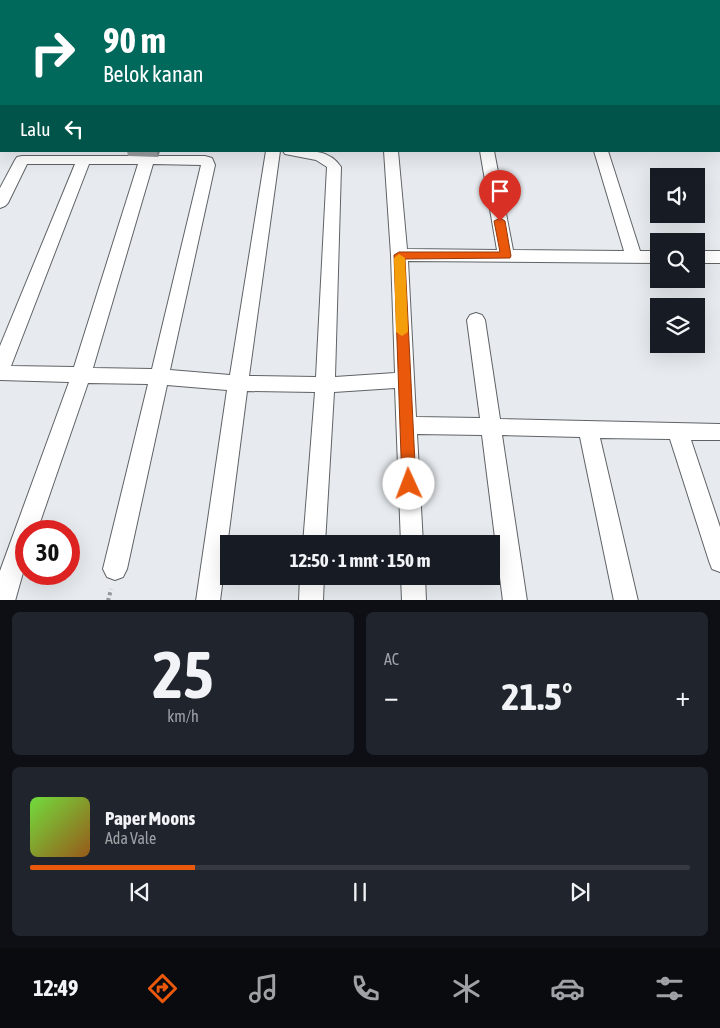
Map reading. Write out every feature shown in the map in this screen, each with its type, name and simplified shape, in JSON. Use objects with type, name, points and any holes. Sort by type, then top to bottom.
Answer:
[{"type":"street","points":[[208,600],[273,152]]},
{"type":"street","points":[[295,152],[325,158],[332,162],[334,166],[324,385],[315,535]]},
{"type":"street","points":[[391,152],[399,255],[412,535]]},
{"type":"street","points":[[487,152],[506,256]]},
{"type":"street","points":[[601,152],[634,257]]},
{"type":"street","points":[[0,369],[84,159]]},
{"type":"street","points":[[3,600],[10,575],[82,375],[147,159]]},
{"type":"street","points":[[0,203],[22,160],[205,160],[208,165],[161,377],[115,569]]},
{"type":"street","points":[[399,255],[650,257]]},
{"type":"street","points":[[705,257],[720,257]]},
{"type":"street","points":[[476,320],[515,600]]},
{"type":"street","points":[[0,373],[161,377],[238,383],[324,385],[404,380]]},
{"type":"street","points":[[407,425],[720,432]]},
{"type":"street","points":[[588,428],[626,600]]},
{"type":"street","points":[[678,431],[720,561]]},
{"type":"street","points":[[310,600],[311,585]]},
{"type":"street","points":[[413,585],[414,600]]},
{"type":"slow traffic","points":[[399,258],[402,332]]},
{"type":"route","points":[[409,484],[399,255],[506,256],[500,221]]}]
